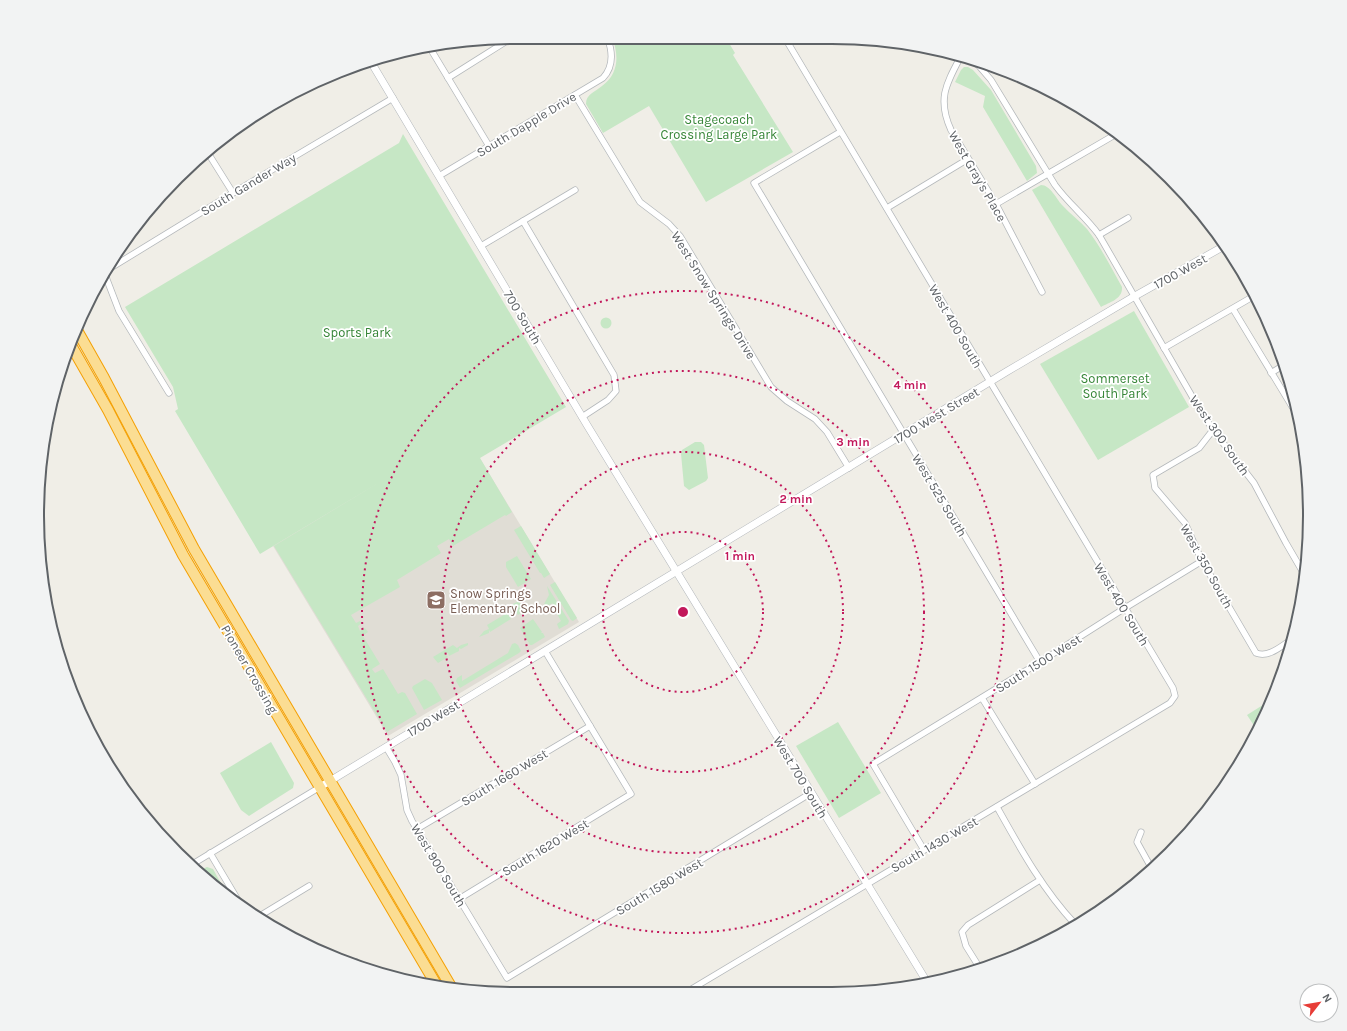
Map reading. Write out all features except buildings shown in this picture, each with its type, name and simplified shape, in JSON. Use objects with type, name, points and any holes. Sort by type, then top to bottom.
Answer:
[{"type":"highway","name":"Pioneer Crossing","points":[[80,335],[194,549],[330,782]]},
{"type":"highway","name":"Pioneer Crossing","points":[[74,351],[104,403],[183,555],[433,980]]},
{"type":"highway","points":[[330,782],[448,982]]},
{"type":"street","points":[[448,78],[501,44]]},
{"type":"street","name":"South Dapple Drive","points":[[439,176],[603,78],[612,62],[609,44]]},
{"type":"street","name":"West 400 South","points":[[789,44],[1173,688],[1175,696]]},
{"type":"street","points":[[432,52],[489,146]]},
{"type":"street","name":"West Gray's Place","points":[[958,61],[947,86],[944,106],[946,118],[951,130],[996,204],[1042,292]]},
{"type":"street","name":"700 South","points":[[373,66],[676,572]]},
{"type":"street","name":"West 300 South","points":[[981,68],[991,80],[1063,196],[1093,226],[1099,235],[1193,398],[1213,430],[1254,483],[1300,567]]},
{"type":"street","name":"West Snow Springs Drive","points":[[574,95],[640,202],[669,224],[680,236],[771,387],[787,401],[815,420],[827,432],[849,468]]},
{"type":"street","name":"South Gander Way","points":[[117,264],[232,193],[393,98]]},
{"type":"street","name":"West 525 South","points":[[840,132],[754,183],[1040,662]]},
{"type":"street","points":[[996,204],[1112,136]]},
{"type":"street","points":[[210,157],[232,193]]},
{"type":"street","points":[[887,208],[968,159]]},
{"type":"street","points":[[481,246],[575,190]]},
{"type":"street","points":[[1099,235],[1128,218]]},
{"type":"street","points":[[523,221],[614,375],[616,390],[608,400],[582,417]]},
{"type":"street","name":"1700 West","points":[[1135,296],[1220,248]]},
{"type":"street","points":[[107,280],[119,311],[169,394]]},
{"type":"street","name":"1700 West Street","points":[[676,572],[1135,296]]},
{"type":"street","points":[[1164,348],[1250,299]]},
{"type":"street","points":[[1233,309],[1289,402]]},
{"type":"street","points":[[1271,373],[1279,368]]},
{"type":"street","name":"West 350 South","points":[[1213,430],[1199,448],[1153,475],[1156,488],[1185,523],[1202,562],[1256,653],[1262,655],[1268,654],[1285,643]]},
{"type":"street","name":"South 1500 West","points":[[924,850],[873,764],[1202,562]]},
{"type":"street","name":"1700 West","points":[[196,862],[676,572]]},
{"type":"street","name":"West 700 South","points":[[676,572],[924,978]]},
{"type":"street","points":[[545,651],[590,726]]},
{"type":"street","name":"South 1430 West","points":[[695,987],[1170,703],[1175,696]]},
{"type":"street","points":[[982,698],[1035,784]]},
{"type":"street","name":"South 1620 West","points":[[459,899],[631,794],[590,726]]},
{"type":"street","name":"South 1660 West","points":[[417,829],[590,726]]},
{"type":"street","name":"West 900 South","points":[[386,747],[396,762],[401,776],[407,810],[507,978]]},
{"type":"street","name":"South 1580 West","points":[[507,978],[812,793]]},
{"type":"street","points":[[997,807],[1040,880],[1061,909],[1072,921]]},
{"type":"street","points":[[1142,832],[1137,842],[1149,864]]},
{"type":"street","points":[[210,853],[235,895]]},
{"type":"street","points":[[977,964],[966,946],[962,932],[968,925],[1040,880]]},
{"type":"street","points":[[263,914],[308,886]]},
{"type":"shaded area","name":"Snow Springs Elementary School","points":[[464,432],[579,622],[388,736],[273,546]]},
{"type":"green space","name":"Stagecoach Crossing Large Park","points":[[614,44],[730,44],[735,53],[733,55],[793,152],[706,202],[649,106],[603,133],[586,104],[586,101],[589,95],[602,86],[612,76],[616,64],[616,51]]},
{"type":"green space","points":[[964,67],[968,67],[973,70],[991,90],[1036,166],[1037,173],[1027,181],[983,107],[985,96],[955,82]]},
{"type":"green space","name":"Sports Park","points":[[403,134],[566,407],[480,458],[512,512],[453,546],[449,539],[437,546],[441,553],[397,580],[400,587],[351,615],[356,623],[360,621],[362,623],[358,626],[360,631],[365,628],[368,632],[363,636],[380,664],[372,669],[375,673],[383,669],[398,694],[402,692],[405,693],[417,714],[387,732],[274,546],[385,479],[260,554],[175,411],[178,409],[173,387],[125,307],[399,143]]},
{"type":"green space","points":[[1041,185],[1050,189],[1062,205],[1087,229],[1096,242],[1122,287],[1122,291],[1115,300],[1101,307],[1032,190]]},
{"type":"green space","name":"Sommerset South Park","points":[[1134,311],[1189,407],[1098,460],[1040,364]]},
{"type":"green space","points":[[606,317],[610,319],[612,323],[610,327],[606,329],[602,327],[600,323],[602,319]]},
{"type":"green space","points":[[695,442],[701,442],[704,445],[708,478],[706,481],[689,490],[684,486],[681,454],[682,450]]},
{"type":"green space","points":[[521,526],[550,574],[544,578],[514,530]]},
{"type":"green space","points":[[517,556],[531,579],[518,587],[506,567],[506,562]]},
{"type":"green space","points":[[555,582],[577,618],[573,621],[550,585]]},
{"type":"green space","points":[[547,586],[569,621],[568,624],[559,629],[557,624],[561,621],[552,605],[553,603],[547,606],[544,604],[549,595]]},
{"type":"green space","points":[[519,601],[524,611],[518,615],[511,605]]},
{"type":"green space","points":[[507,613],[511,619],[490,632],[489,630],[489,633],[479,637],[484,631],[489,629],[487,625]]},
{"type":"green space","points":[[533,619],[545,637],[530,645],[520,628]]},
{"type":"green space","points":[[468,643],[468,645],[461,649],[459,648],[459,651],[449,656],[448,653],[446,653],[445,654],[448,657],[438,663],[433,657],[453,645],[457,648]]},
{"type":"green space","points":[[515,643],[521,651],[519,653],[460,688],[456,681],[457,678],[462,675],[462,681],[508,653],[512,644]]},
{"type":"green space","points":[[425,679],[432,683],[442,700],[424,710],[412,688]]},
{"type":"green space","points":[[1263,705],[1254,725],[1247,715]]},
{"type":"green space","points":[[838,722],[881,793],[839,818],[796,746]]},
{"type":"green space","points":[[271,742],[294,783],[293,788],[249,816],[241,810],[220,773]]},
{"type":"green space","points":[[207,867],[213,869],[222,884],[205,870],[203,869]]},
{"type":"place","name":"Snow Springs Elementary School","points":[[436,600]]}]
